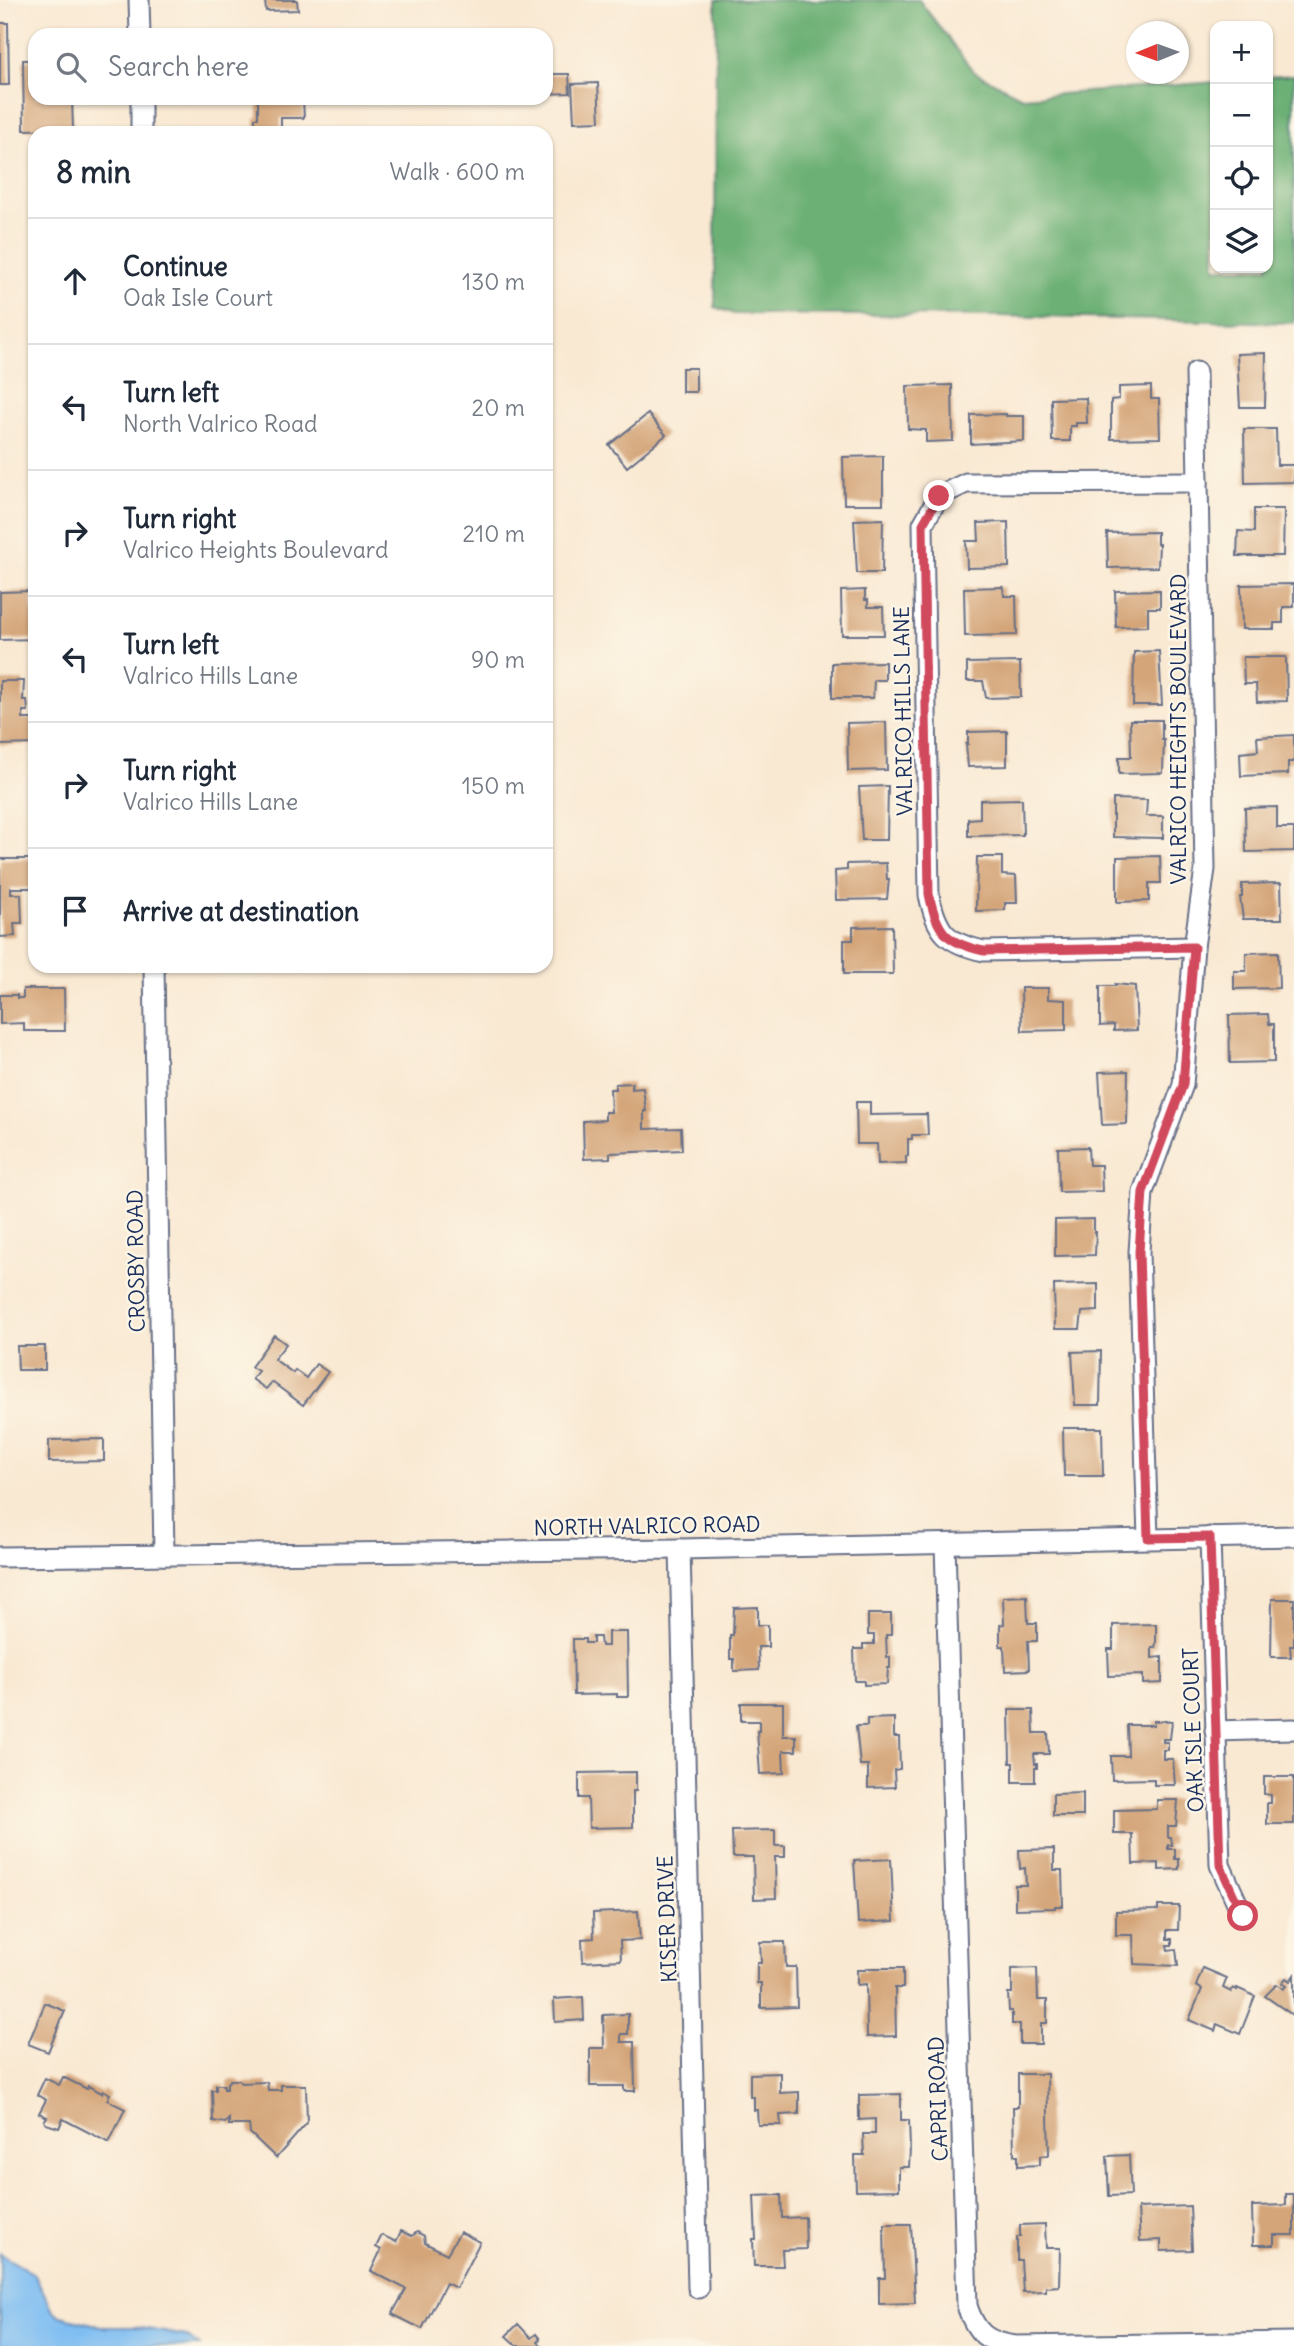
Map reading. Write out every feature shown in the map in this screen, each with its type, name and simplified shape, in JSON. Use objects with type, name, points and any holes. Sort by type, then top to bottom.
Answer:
[{"type":"street","points":[[139,0],[140,28]]},
{"type":"street","points":[[141,105],[141,126]]},
{"type":"street","name":"VALRICO HEIGHTS BOULEVARD","points":[[1148,1538],[1139,1252],[1143,1192],[1183,1085],[1194,947],[1205,869],[1196,372]]},
{"type":"street","name":"VALRICO HILLS LANE","points":[[1194,947],[984,951],[964,947],[948,939],[934,919],[929,894],[923,524],[939,496],[966,483],[1198,482]]},
{"type":"street","name":"CROSBY ROAD","points":[[154,973],[164,1555]]},
{"type":"street","name":"NORTH VALRICO ROAD","points":[[0,1557],[680,1549],[1294,1536]]},
{"type":"street","name":"OAK ISLE COURT","points":[[1210,1537],[1220,1865],[1243,1916]]},
{"type":"street","name":"CAPRI ROAD","points":[[945,1544],[967,2306],[973,2325],[984,2336],[999,2344],[1014,2346],[1294,2342]]},
{"type":"street","name":"KISER DRIVE","points":[[680,1549],[698,2288]]},
{"type":"street","points":[[1215,1731],[1294,1729]]},
{"type":"green space","points":[[716,0],[919,0],[974,72],[1022,97],[1210,82],[1210,273],[1273,273],[1273,77],[1294,75],[1294,323],[999,316],[734,314],[715,307]]},
{"type":"water","points":[[0,2254],[34,2274],[53,2310],[60,2316],[105,2327],[136,2327],[186,2336],[200,2346],[0,2346]]},
{"type":"building","points":[[265,0],[297,0],[298,10],[266,11]]},
{"type":"building","points":[[0,23],[8,23],[9,85],[0,85]]},
{"type":"building","points":[[23,60],[28,60],[28,105],[72,105],[73,126],[28,126],[28,130],[24,130]]},
{"type":"building","points":[[553,74],[569,74],[570,93],[553,94]]},
{"type":"building","points":[[598,83],[600,121],[574,122],[572,84]]},
{"type":"building","points":[[258,105],[303,105],[304,118],[281,118],[281,126],[255,126],[255,118],[258,118]]},
{"type":"building","points":[[1266,353],[1265,407],[1240,407],[1237,354]]},
{"type":"building","points":[[682,368],[696,368],[696,392],[682,392]]},
{"type":"building","points":[[952,385],[953,441],[926,442],[926,430],[908,429],[907,386]]},
{"type":"building","points":[[1151,386],[1151,399],[1159,399],[1160,438],[1111,439],[1111,400],[1119,399],[1119,387]]},
{"type":"building","points":[[1086,398],[1087,423],[1070,426],[1070,441],[1052,441],[1051,399]]},
{"type":"building","points":[[648,414],[666,435],[627,467],[609,445]]},
{"type":"building","points":[[971,415],[1024,416],[1024,441],[971,444]]},
{"type":"building","points":[[1244,429],[1276,429],[1277,465],[1294,465],[1294,482],[1245,483]]},
{"type":"building","points":[[883,456],[883,504],[844,504],[843,457]]},
{"type":"building","points":[[1254,509],[1284,509],[1283,556],[1237,556],[1238,531],[1254,532]]},
{"type":"building","points":[[883,519],[882,573],[857,573],[854,520]]},
{"type":"building","points":[[1008,522],[1009,567],[967,568],[966,541],[979,541],[978,523]]},
{"type":"building","points":[[1157,532],[1158,567],[1108,568],[1107,533]]},
{"type":"building","points":[[1294,584],[1294,607],[1283,607],[1283,623],[1274,623],[1274,629],[1242,629],[1241,585]]},
{"type":"building","points":[[1003,587],[1004,596],[1016,596],[1017,635],[965,636],[964,588]]},
{"type":"building","points":[[865,590],[868,607],[883,607],[884,635],[842,635],[841,591]]},
{"type":"building","points":[[1160,590],[1160,608],[1148,608],[1148,626],[1116,627],[1115,591]]},
{"type":"building","points":[[28,591],[28,639],[0,640],[0,592]]},
{"type":"building","points":[[1159,651],[1162,705],[1133,705],[1134,652]]},
{"type":"building","points":[[1243,657],[1286,657],[1287,701],[1257,702],[1256,684],[1244,684]]},
{"type":"building","points":[[885,662],[885,680],[874,680],[873,698],[832,698],[832,663]]},
{"type":"building","points":[[1020,662],[1021,697],[986,698],[983,681],[967,681],[967,663]]},
{"type":"building","points":[[0,681],[24,681],[23,700],[27,700],[28,711],[23,711],[23,719],[28,719],[28,744],[0,745]]},
{"type":"building","points":[[1130,720],[1162,720],[1163,773],[1119,774],[1119,757],[1131,757]]},
{"type":"building","points":[[886,722],[887,770],[848,771],[847,723]]},
{"type":"building","points":[[1007,731],[1007,766],[968,767],[968,732]]},
{"type":"building","points":[[1294,735],[1294,762],[1288,762],[1288,774],[1241,776],[1240,753],[1258,751],[1257,737]]},
{"type":"building","points":[[888,786],[887,840],[862,840],[859,787]]},
{"type":"building","points":[[1022,799],[1023,835],[968,836],[968,819],[980,818],[980,800]]},
{"type":"building","points":[[1113,799],[1147,800],[1146,816],[1163,816],[1163,838],[1113,837]]},
{"type":"building","points":[[1277,807],[1277,828],[1294,828],[1294,851],[1246,852],[1245,808]]},
{"type":"building","points":[[1160,856],[1161,883],[1149,883],[1149,901],[1117,902],[1117,857]]},
{"type":"building","points":[[977,857],[1002,857],[1002,875],[1016,876],[1017,903],[1005,903],[1005,910],[976,911]]},
{"type":"building","points":[[0,859],[28,859],[28,888],[11,888],[11,894],[21,894],[22,923],[14,923],[15,936],[0,937]]},
{"type":"building","points":[[886,863],[889,879],[887,899],[836,900],[835,871],[847,870],[847,864]]},
{"type":"building","points":[[1281,883],[1282,919],[1243,919],[1240,897],[1242,884]]},
{"type":"building","points":[[892,926],[893,974],[844,974],[844,940],[853,940],[853,927]]},
{"type":"building","points":[[1278,952],[1279,988],[1234,989],[1234,971],[1246,971],[1246,953]]},
{"type":"building","points":[[1100,986],[1135,986],[1137,1030],[1114,1031],[1114,1025],[1100,1026]]},
{"type":"building","points":[[1021,988],[1048,988],[1048,999],[1066,1000],[1066,1030],[1022,1031]]},
{"type":"building","points":[[23,989],[64,989],[65,1031],[24,1031],[24,1023],[0,1024],[0,995],[17,995],[17,998],[23,998]]},
{"type":"building","points":[[1268,1014],[1269,1024],[1274,1024],[1274,1062],[1230,1063],[1229,1015]]},
{"type":"building","points":[[1128,1071],[1127,1124],[1102,1125],[1099,1072]]},
{"type":"building","points":[[632,1083],[632,1089],[643,1088],[646,1111],[644,1129],[681,1128],[682,1150],[610,1153],[610,1158],[584,1159],[583,1121],[605,1120],[605,1112],[611,1112],[610,1089],[615,1089],[615,1084]]},
{"type":"building","points":[[856,1102],[870,1102],[870,1115],[927,1114],[928,1135],[912,1135],[912,1139],[908,1139],[906,1163],[878,1164],[877,1144],[857,1144]]},
{"type":"building","points":[[1088,1147],[1089,1165],[1101,1165],[1102,1191],[1059,1192],[1058,1148]]},
{"type":"building","points":[[1094,1219],[1095,1255],[1055,1256],[1055,1220]]},
{"type":"building","points":[[1098,1284],[1098,1311],[1082,1312],[1080,1329],[1055,1329],[1054,1285]]},
{"type":"building","points":[[274,1335],[286,1344],[274,1359],[293,1373],[295,1370],[306,1378],[316,1364],[328,1372],[303,1405],[272,1382],[266,1389],[252,1379],[258,1371],[251,1367]]},
{"type":"building","points":[[17,1346],[45,1346],[45,1370],[18,1370]]},
{"type":"building","points":[[1101,1351],[1100,1405],[1075,1405],[1072,1352]]},
{"type":"building","points":[[1063,1428],[1102,1428],[1103,1476],[1064,1476]]},
{"type":"building","points":[[104,1439],[104,1461],[49,1462],[49,1440]]},
{"type":"building","points":[[1027,1596],[1028,1623],[1037,1623],[1037,1641],[1028,1641],[1029,1670],[1005,1671],[1004,1646],[1000,1646],[1000,1625],[1004,1624],[1003,1597]]},
{"type":"building","points":[[1272,1599],[1294,1599],[1294,1646],[1290,1646],[1291,1657],[1271,1657]]},
{"type":"building","points":[[758,1607],[758,1625],[768,1625],[768,1647],[758,1647],[759,1670],[734,1671],[734,1659],[730,1659],[730,1635],[733,1635],[734,1608]]},
{"type":"building","points":[[868,1614],[891,1614],[891,1635],[886,1635],[887,1658],[890,1657],[887,1684],[864,1685],[864,1681],[855,1681],[854,1649],[863,1649],[863,1644],[874,1644],[874,1635],[868,1635]]},
{"type":"building","points":[[1156,1624],[1156,1643],[1155,1648],[1152,1648],[1152,1658],[1162,1657],[1162,1683],[1143,1684],[1143,1675],[1109,1676],[1108,1649],[1113,1649],[1113,1625]]},
{"type":"building","points":[[608,1632],[627,1632],[628,1697],[617,1697],[617,1694],[574,1695],[573,1639],[585,1639],[585,1643],[593,1643],[593,1637],[600,1637],[601,1646],[608,1646]]},
{"type":"building","points":[[741,1703],[783,1703],[783,1736],[796,1736],[796,1751],[783,1751],[784,1773],[760,1774],[757,1731],[759,1721],[741,1721]]},
{"type":"building","points":[[1009,1710],[1033,1710],[1034,1733],[1048,1733],[1049,1754],[1034,1754],[1037,1764],[1035,1782],[1013,1782]]},
{"type":"building","points":[[894,1718],[894,1737],[899,1737],[900,1769],[894,1770],[895,1787],[868,1788],[868,1765],[860,1765],[856,1726],[867,1726],[867,1719]]},
{"type":"building","points":[[1154,1721],[1172,1721],[1170,1739],[1163,1739],[1163,1742],[1168,1742],[1168,1750],[1163,1750],[1163,1759],[1173,1759],[1175,1785],[1154,1785],[1154,1779],[1112,1780],[1111,1756],[1128,1756],[1127,1725],[1154,1725]]},
{"type":"building","points":[[636,1772],[633,1827],[589,1828],[588,1798],[579,1798],[579,1773]]},
{"type":"building","points":[[1264,1777],[1294,1777],[1294,1824],[1267,1824],[1267,1803],[1271,1803],[1271,1795],[1264,1794]]},
{"type":"building","points":[[1083,1793],[1083,1816],[1053,1816],[1053,1794]]},
{"type":"building","points":[[1157,1800],[1178,1800],[1176,1826],[1168,1826],[1168,1837],[1171,1837],[1172,1845],[1168,1845],[1168,1849],[1175,1849],[1179,1869],[1159,1870],[1159,1863],[1133,1864],[1132,1834],[1114,1834],[1114,1810],[1157,1809]]},
{"type":"building","points":[[775,1830],[775,1846],[785,1846],[785,1857],[775,1857],[776,1898],[754,1899],[753,1857],[733,1857],[732,1831]]},
{"type":"building","points":[[1054,1849],[1054,1870],[1062,1870],[1063,1906],[1015,1909],[1015,1885],[1026,1885],[1025,1868],[1020,1869],[1019,1850]]},
{"type":"building","points":[[891,1859],[894,1921],[858,1923],[854,1861]]},
{"type":"building","points":[[1158,1906],[1179,1906],[1178,1930],[1167,1930],[1167,1939],[1172,1939],[1172,1945],[1167,1945],[1168,1950],[1176,1949],[1178,1966],[1134,1964],[1133,1935],[1116,1935],[1116,1911],[1158,1910]]},
{"type":"building","points":[[638,1911],[640,1940],[620,1941],[621,1960],[583,1962],[582,1939],[594,1938],[593,1913]]},
{"type":"building","points":[[760,1942],[785,1942],[786,1967],[796,1967],[797,2007],[761,2008],[761,1983],[757,1983],[757,1963],[761,1963]]},
{"type":"building","points":[[903,1968],[903,1988],[895,1988],[896,2036],[867,2037],[866,1984],[857,1985],[857,1970]]},
{"type":"building","points":[[1037,1968],[1038,2000],[1047,2000],[1047,2023],[1041,2023],[1041,2044],[1020,2044],[1020,2024],[1012,2024],[1012,2011],[1009,2011],[1008,1993],[1012,1993],[1012,1969]]},
{"type":"building","points":[[1203,1968],[1227,1978],[1223,1988],[1231,1992],[1233,1988],[1237,1988],[1255,1996],[1240,2034],[1217,2024],[1215,2031],[1189,2020],[1202,1989],[1196,1986]]},
{"type":"building","points":[[1294,1975],[1294,2016],[1265,1996],[1277,1984],[1283,1989],[1286,1986],[1282,1983],[1286,1978],[1290,1981]]},
{"type":"building","points":[[583,1997],[584,2020],[555,2022],[554,1999]]},
{"type":"building","points":[[45,2003],[65,2011],[48,2052],[28,2044]]},
{"type":"building","points":[[628,2014],[628,2034],[621,2034],[621,2042],[634,2042],[635,2091],[624,2091],[624,2086],[590,2086],[590,2048],[604,2048],[603,2015]]},
{"type":"building","points":[[780,2073],[780,2093],[799,2092],[799,2114],[780,2115],[781,2125],[758,2125],[754,2097],[750,2097],[750,2074]]},
{"type":"building","points":[[1018,2074],[1047,2074],[1049,2155],[1040,2156],[1040,2165],[1018,2166],[1018,2155],[1014,2155],[1013,2107],[1018,2107]]},
{"type":"building","points":[[63,2077],[87,2089],[88,2086],[102,2093],[103,2090],[110,2094],[107,2100],[125,2109],[109,2143],[63,2119],[59,2128],[46,2124],[44,2121],[47,2117],[39,2113],[46,2100],[37,2095],[45,2078],[59,2085]]},
{"type":"building","points":[[230,2080],[238,2080],[241,2083],[267,2082],[268,2090],[281,2090],[281,2085],[306,2085],[307,2123],[276,2158],[250,2133],[249,2125],[229,2125],[229,2119],[225,2123],[213,2121],[212,2090],[216,2090],[216,2085],[224,2085],[224,2089],[227,2089]]},
{"type":"building","points":[[901,2094],[901,2120],[909,2120],[910,2148],[909,2167],[899,2167],[899,2190],[856,2191],[855,2155],[864,2155],[863,2134],[875,2134],[875,2119],[859,2120],[859,2095]]},
{"type":"building","points":[[1129,2155],[1131,2195],[1109,2196],[1107,2156]]},
{"type":"building","points":[[1286,2194],[1294,2194],[1294,2235],[1274,2235],[1274,2245],[1253,2245],[1252,2206],[1286,2205]]},
{"type":"building","points":[[781,2195],[782,2218],[805,2217],[806,2249],[782,2250],[783,2266],[754,2266],[754,2196]]},
{"type":"building","points":[[1190,2206],[1192,2250],[1161,2251],[1161,2240],[1140,2241],[1138,2208]]},
{"type":"building","points":[[884,2224],[911,2224],[915,2303],[879,2304],[879,2278],[885,2278]]},
{"type":"building","points":[[1045,2224],[1046,2248],[1060,2248],[1059,2286],[1046,2287],[1046,2291],[1023,2292],[1021,2260],[1017,2260],[1020,2225]]},
{"type":"building","points":[[401,2231],[412,2236],[417,2232],[424,2236],[425,2243],[447,2254],[460,2232],[480,2242],[456,2288],[446,2283],[422,2329],[392,2314],[406,2289],[371,2271],[381,2250],[376,2247],[382,2235],[396,2242]]},
{"type":"building","points":[[518,2324],[531,2338],[536,2334],[540,2339],[537,2342],[541,2346],[517,2346],[506,2336]]},
{"type":"route","points":[[939,496],[923,524],[929,894],[934,919],[948,939],[964,947],[984,951],[1194,947],[1183,1085],[1143,1192],[1139,1252],[1148,1538],[1210,1537],[1220,1865],[1243,1916]]}]
